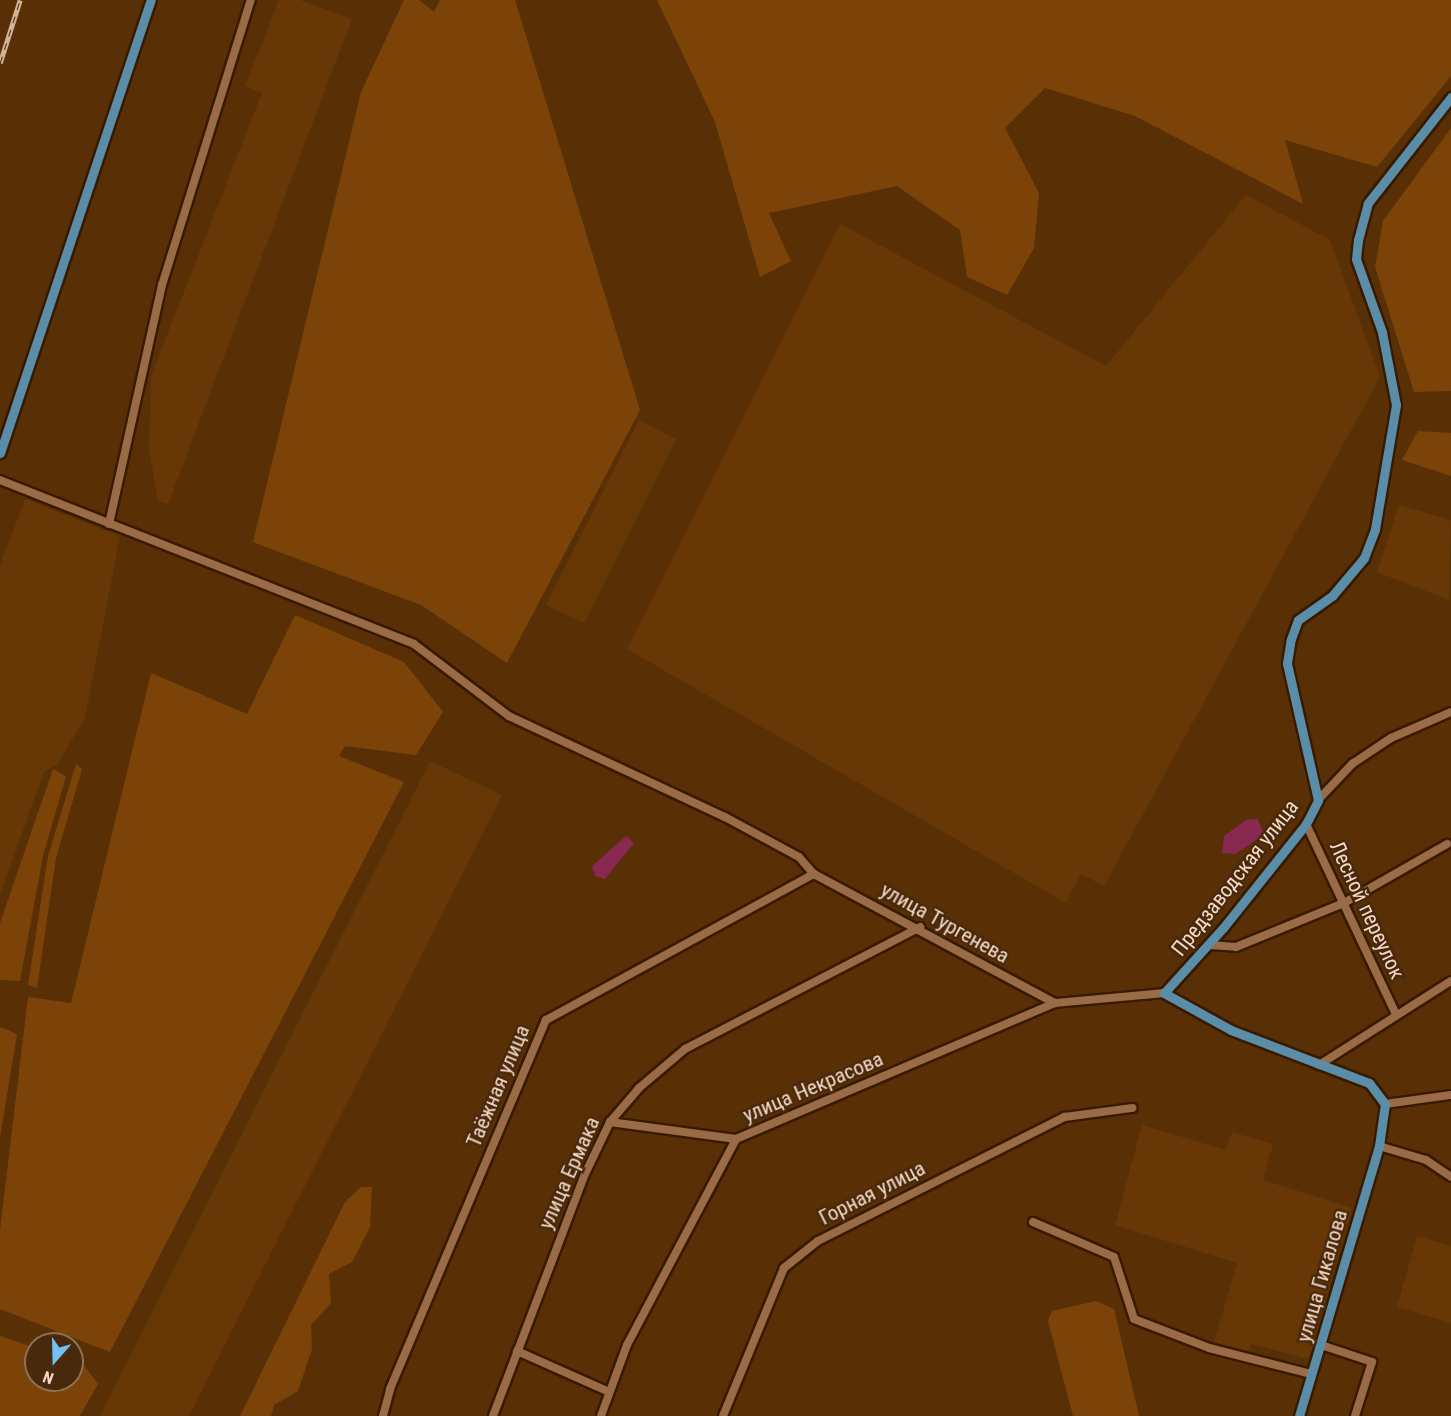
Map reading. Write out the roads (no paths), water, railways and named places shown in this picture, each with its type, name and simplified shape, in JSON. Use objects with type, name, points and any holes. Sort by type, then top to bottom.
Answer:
[{"type":"main road","points":[[0,453],[2,439],[151,0]]},
{"type":"main road","name":"Предзаводская улица","points":[[1164,993],[1209,945],[1306,824],[1318,800],[1287,663],[1291,639],[1298,620],[1332,596],[1364,558],[1375,529],[1396,405],[1382,332],[1356,259],[1358,240],[1368,204],[1451,97]]},
{"type":"main road","points":[[1164,993],[1231,1030],[1369,1083],[1385,1104]]},
{"type":"main road","name":"улица Гикалова","points":[[1299,1416],[1379,1146],[1385,1104]]},
{"type":"street","points":[[109,524],[159,296],[251,0]]},
{"type":"street","name":"улица Тургенева","points":[[0,480],[414,644],[509,716],[725,817],[799,857],[814,874],[920,927],[1055,1003]]},
{"type":"street","points":[[1318,800],[1352,764],[1391,738],[1451,712]]},
{"type":"street","name":"Лесной переулок","points":[[1306,824],[1395,1012]]},
{"type":"street","points":[[1209,945],[1236,947],[1344,903],[1447,844]]},
{"type":"street","name":"Таёжная улица","points":[[384,1416],[390,1389],[546,1020],[814,874]]},
{"type":"street","name":"улица Ермака","points":[[493,1416],[610,1122],[639,1088],[685,1048],[920,927]]},
{"type":"street","points":[[1319,1065],[1395,1012],[1451,981]]},
{"type":"street","points":[[1055,1003],[1164,993]]},
{"type":"street","name":"улица Некрасова","points":[[601,1416],[627,1345],[736,1139],[1055,1003]]},
{"type":"street","points":[[1385,1104],[1451,1095]]},
{"type":"street","name":"Горная улица","points":[[723,1416],[784,1268],[818,1241],[1065,1117],[1132,1108]]},
{"type":"street","points":[[610,1122],[736,1139]]},
{"type":"street","points":[[1379,1146],[1426,1160],[1451,1176]]},
{"type":"street","points":[[1033,1222],[1114,1257],[1134,1319],[1209,1348],[1311,1374]]},
{"type":"street","points":[[1321,1345],[1372,1362],[1355,1416]]},
{"type":"street","points":[[517,1351],[609,1392]]},
{"type":"railway","points":[[0,63],[20,0]]}]
